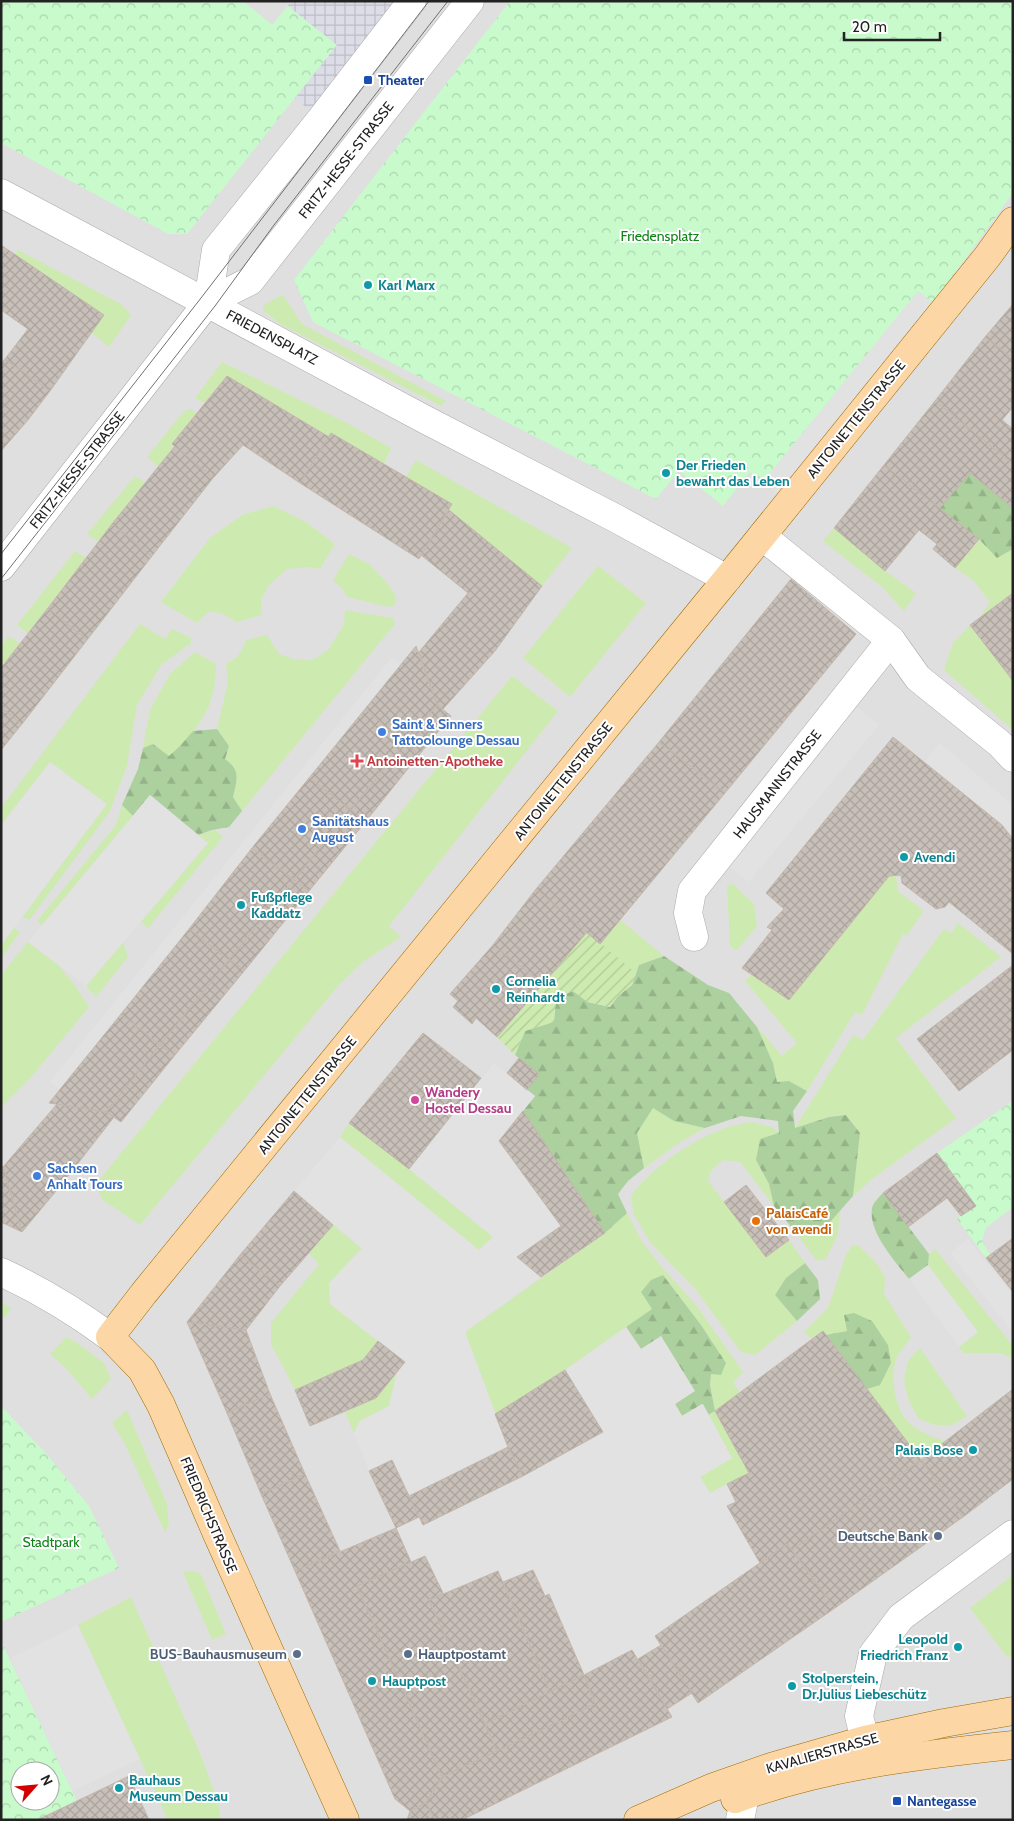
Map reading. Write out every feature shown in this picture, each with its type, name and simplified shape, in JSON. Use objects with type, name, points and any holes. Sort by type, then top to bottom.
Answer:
[{"type":"main road","name":"ANTOINETTENSTRASSE","points":[[110,1337],[727,580],[987,257],[1013,221]]},
{"type":"main road","name":"FRIEDRICHSTRASSE","points":[[110,1337],[142,1370],[161,1405],[345,1820]]},
{"type":"main road","name":"KAVALIERSTRASSE","points":[[638,1820],[711,1788],[771,1767],[865,1740],[1013,1711]]},
{"type":"main road","name":"KAVALIERSTRASSE","points":[[680,1820],[743,1807],[831,1771],[879,1761],[1013,1745]]},
{"type":"street","name":"FRITZ-HESSE-STRASSE","points":[[208,302],[216,250],[412,1]]},
{"type":"street","name":"FRITZ-HESSE-STRASSE","points":[[1,567],[208,302],[250,281],[470,1]]},
{"type":"street","name":"FRIEDENSPLATZ","points":[[1,193],[617,519],[727,580]]},
{"type":"street","points":[[762,536],[891,640],[918,678],[1000,744],[1013,758]]},
{"type":"street","name":"HAUSMANNSTRASSE","points":[[694,937],[688,913],[692,891],[891,640]]},
{"type":"street","name":"FRIEDRICHSTRASSE","points":[[1,1272],[76,1312],[110,1337]]},
{"type":"street","points":[[865,1740],[859,1716],[873,1654],[901,1617],[1013,1534]]},
{"type":"shaded area","points":[[1,1],[1013,1],[1013,1820],[1,1820]]},
{"type":"shaded area","points":[[291,1],[412,1],[321,119],[295,98],[337,45],[288,6]]},
{"type":"shaded area","points":[[918,291],[933,303],[777,494],[763,482]]},
{"type":"shaded area","points":[[392,657],[401,664],[60,1090],[50,1082]]},
{"type":"shaded area","points":[[856,706],[879,725],[749,882],[727,865]]},
{"type":"shaded area","points":[[940,743],[1013,805],[1013,839],[1002,825],[924,762]]},
{"type":"shaded area","points":[[50,762],[107,804],[1,945],[1,825]]},
{"type":"shaded area","points":[[150,795],[208,843],[86,986],[28,942]]},
{"type":"shaded area","points":[[494,1063],[535,1096],[499,1141],[561,1226],[517,1257],[541,1277],[465,1332],[508,1447],[409,1496],[392,1460],[369,1471],[354,1433],[360,1421],[389,1406],[397,1372],[405,1362],[330,1304],[329,1283],[362,1248],[294,1191],[340,1137],[479,1250],[493,1237],[409,1169]]},
{"type":"shaded area","points":[[968,1239],[1013,1295],[1013,1333],[950,1253]]},
{"type":"shaded area","points":[[928,1265],[978,1332],[959,1347],[909,1279]]},
{"type":"shaded area","points":[[626,1327],[641,1349],[661,1336],[695,1391],[675,1404],[682,1416],[703,1404],[732,1458],[700,1477],[710,1493],[727,1484],[736,1502],[727,1506],[760,1563],[655,1636],[661,1645],[638,1659],[632,1650],[584,1675],[549,1595],[545,1596],[533,1570],[503,1582],[498,1572],[444,1595],[426,1556],[411,1562],[396,1528],[419,1517],[423,1525],[523,1476],[565,1370]]},
{"type":"shaded area","points":[[78,1625],[140,1759],[72,1791],[60,1765],[60,1761],[58,1761],[10,1658]]},
{"type":"green space","points":[[1,1],[243,1],[272,25],[288,6],[337,45],[187,234],[168,234],[1,143]]},
{"type":"green space","name":"Friedensplatz","points":[[510,1],[1013,1],[1013,193],[933,303],[918,292],[763,482],[750,472],[723,506],[679,471],[656,499],[313,322],[294,280]]},
{"type":"green space","points":[[18,250],[121,304],[131,315],[109,347],[92,333],[104,315],[15,254]]},
{"type":"green space","points":[[283,295],[302,324],[446,401],[441,406],[280,324],[263,310],[263,306]]},
{"type":"green space","points":[[222,362],[349,424],[391,448],[384,464],[329,437],[227,376],[204,403],[195,398]]},
{"type":"green space","points":[[190,409],[197,413],[173,443],[175,446],[159,467],[147,457],[184,411]]},
{"type":"green space","points":[[416,460],[572,548],[542,586],[449,510],[452,504],[406,477]]},
{"type":"green space","points":[[970,473],[1013,508],[1013,549],[997,558],[979,539],[939,509]]},
{"type":"green space","points":[[135,476],[146,483],[99,542],[87,534]]},
{"type":"green space","points":[[273,506],[306,522],[335,544],[320,569],[310,567],[287,569],[269,585],[261,599],[261,615],[237,622],[221,613],[208,612],[197,623],[161,602],[210,538],[242,515]]},
{"type":"green space","points":[[834,528],[885,571],[916,593],[904,611],[882,587],[823,541]]},
{"type":"green space","points":[[979,539],[997,557],[1013,549],[1013,593],[979,619],[990,602],[973,580],[955,568]]},
{"type":"green space","points":[[75,551],[86,558],[28,633],[17,625]]},
{"type":"green space","points":[[349,554],[369,564],[388,584],[396,596],[395,605],[388,607],[347,597],[342,588],[333,580]]},
{"type":"green space","points":[[598,566],[646,603],[570,697],[523,658]]},
{"type":"green space","points":[[345,610],[393,618],[395,624],[242,811],[233,797],[236,771],[225,759],[229,746],[217,729],[228,682],[226,664],[239,654],[246,640],[267,635],[279,654],[293,659],[313,660],[328,650],[344,624]]},
{"type":"green space","points":[[140,624],[165,639],[172,629],[191,638],[191,643],[161,665],[137,705],[127,765],[110,811],[30,919],[22,918],[106,804],[50,762],[1,825],[1,808]]},
{"type":"green space","points":[[970,625],[1013,681],[1013,730],[944,670],[953,643]]},
{"type":"green space","points":[[9,636],[20,644],[1,668],[1,646]]},
{"type":"green space","points":[[195,652],[216,664],[213,693],[204,716],[189,736],[169,757],[153,744],[143,748],[150,710],[170,674]]},
{"type":"green space","points":[[512,676],[558,711],[389,926],[401,937],[364,961],[338,986],[140,1225],[103,1200],[95,1185]]},
{"type":"green space","points":[[217,729],[229,746],[225,759],[236,771],[237,776],[233,797],[242,811],[229,827],[198,835],[150,795],[133,816],[122,805],[138,769],[143,748],[153,744],[169,756],[193,731]]},
{"type":"green space","points":[[122,805],[133,816],[42,925],[37,921],[116,825]]},
{"type":"green space","points":[[215,830],[223,837],[148,928],[141,922],[208,843],[198,835]]},
{"type":"green space","points":[[896,875],[898,891],[924,911],[907,935],[903,934],[862,1015],[855,1012],[807,1091],[789,1081],[777,1082],[773,1063],[757,1027],[782,1056],[797,1043],[745,981],[752,974],[789,1000],[889,876]]},
{"type":"green space","points":[[733,884],[754,904],[757,926],[736,951],[730,945],[727,885]]},
{"type":"green space","points":[[620,920],[664,956],[639,965],[636,973],[600,944]]},
{"type":"green space","points":[[958,923],[1001,957],[896,1038],[956,1118],[872,1179],[853,1196],[860,1133],[847,1115],[829,1117],[795,1128],[853,1035],[863,1040],[944,929],[951,933]]},
{"type":"green space","points":[[14,928],[20,932],[1,959],[1,945]]},
{"type":"green space","points":[[587,932],[636,973],[632,985],[618,996],[610,1007],[588,1002],[573,991],[556,998],[554,1022],[525,1031],[515,1055],[497,1037]]},
{"type":"green space","points":[[28,942],[57,964],[74,984],[89,1007],[33,1075],[4,1105],[1,1105],[1,979],[5,970]]},
{"type":"green space","points":[[123,942],[128,957],[96,997],[86,986]]},
{"type":"green space","points":[[664,956],[708,985],[729,993],[757,1027],[773,1063],[777,1082],[789,1081],[807,1091],[793,1111],[795,1128],[829,1117],[846,1115],[860,1133],[853,1196],[825,1228],[815,1225],[797,1234],[774,1206],[769,1184],[756,1160],[760,1139],[779,1133],[778,1121],[741,1116],[705,1128],[674,1121],[653,1108],[637,1133],[644,1168],[628,1181],[618,1194],[627,1213],[605,1233],[523,1111],[535,1096],[527,1090],[539,1074],[515,1055],[525,1031],[554,1021],[556,998],[573,991],[588,1002],[610,1007],[618,996],[632,985],[639,965]]},
{"type":"green space","points":[[1013,1101],[1013,1207],[986,1228],[982,1241],[990,1255],[986,1258],[957,1219],[975,1205],[937,1153]]},
{"type":"green space","points":[[653,1108],[674,1121],[705,1128],[679,1143],[644,1168],[637,1133]]},
{"type":"green space","points":[[752,1122],[772,1127],[779,1133],[756,1160],[769,1184],[774,1206],[740,1162],[723,1160],[711,1171],[708,1181],[766,1257],[789,1240],[805,1263],[786,1278],[775,1295],[797,1321],[755,1355],[741,1352],[696,1290],[650,1242],[634,1215],[631,1196],[661,1165],[686,1147],[725,1128]]},
{"type":"green space","points":[[349,1123],[493,1237],[478,1250],[340,1137]]},
{"type":"green space","points":[[883,1193],[929,1254],[928,1265],[909,1279],[890,1255],[874,1227],[872,1208]]},
{"type":"green space","points":[[840,1212],[838,1234],[826,1259],[817,1261],[797,1234],[815,1225],[825,1228]]},
{"type":"green space","points":[[627,1213],[641,1240],[660,1265],[696,1305],[743,1372],[733,1382],[740,1393],[749,1473],[710,1493],[700,1477],[732,1458],[708,1415],[715,1411],[710,1385],[711,1374],[726,1363],[701,1325],[663,1275],[652,1309],[565,1370],[495,1414],[465,1332],[605,1233]]},
{"type":"green space","points":[[333,1225],[362,1249],[330,1304],[378,1341],[363,1360],[295,1390],[271,1344],[271,1323],[319,1264],[309,1253]]},
{"type":"green space","points":[[852,1245],[858,1245],[876,1263],[885,1277],[884,1294],[911,1337],[897,1357],[895,1364],[893,1381],[899,1407],[907,1421],[915,1428],[929,1436],[945,1441],[921,1460],[867,1389],[847,1331],[826,1335],[823,1331],[812,1339],[804,1332],[828,1308],[846,1255]]},
{"type":"green space","points":[[935,1249],[1013,1346],[1013,1358],[999,1353],[964,1353],[959,1347],[978,1332],[928,1265],[929,1254]]},
{"type":"green space","points":[[805,1263],[818,1280],[820,1299],[797,1321],[775,1295],[786,1278]]},
{"type":"green space","points":[[663,1275],[701,1325],[726,1363],[721,1375],[711,1374],[710,1385],[715,1411],[708,1415],[702,1404],[682,1416],[675,1404],[694,1391],[661,1337],[641,1349],[626,1327],[652,1309],[641,1292],[651,1280]]},
{"type":"green space","points":[[1,1302],[11,1308],[5,1318],[1,1315]]},
{"type":"green space","points":[[854,1313],[872,1321],[888,1345],[891,1363],[880,1385],[867,1389],[826,1335],[847,1331],[844,1315]]},
{"type":"green space","points":[[66,1337],[76,1342],[104,1363],[111,1379],[92,1399],[65,1367],[50,1354]]},
{"type":"green space","points":[[920,1348],[967,1416],[950,1426],[935,1425],[919,1419],[909,1402],[904,1380],[908,1361]]},
{"type":"green space","points":[[397,1372],[389,1406],[360,1421],[354,1433],[345,1412],[376,1398]]},
{"type":"green space","name":"Stadtpark","points":[[1,1406],[49,1457],[89,1506],[119,1568],[1,1622]]},
{"type":"green space","points":[[127,1410],[167,1504],[169,1524],[165,1532],[124,1442],[112,1423]]},
{"type":"green space","points":[[192,1571],[201,1574],[226,1634],[212,1640],[183,1572]]},
{"type":"green space","points":[[1013,1575],[1013,1656],[1007,1657],[970,1608]]},
{"type":"green space","points":[[131,1597],[200,1753],[218,1802],[221,1820],[168,1820],[78,1625]]},
{"type":"green space","points":[[1,1641],[58,1761],[10,1761],[10,1811],[56,1811],[37,1820],[1,1820]]},
{"type":"green space","points":[[60,1765],[77,1801],[60,1809]]},
{"type":"building","points":[[1,245],[104,315],[50,391],[5,359],[28,329],[1,310]]},
{"type":"building","points":[[1013,304],[1013,359],[985,337]]},
{"type":"building","points":[[985,337],[1013,359],[1013,407],[1002,420],[1013,429],[1013,464],[935,401]]},
{"type":"building","points":[[5,359],[50,391],[1,451],[1,364]]},
{"type":"building","points":[[227,376],[329,437],[300,483],[243,445],[213,478],[172,444]]},
{"type":"building","points":[[935,401],[1013,464],[1013,508],[970,473],[939,509],[884,465]]},
{"type":"building","points":[[331,433],[452,504],[419,559],[300,483]]},
{"type":"building","points":[[175,446],[213,478],[152,556],[112,524]]},
{"type":"building","points":[[884,465],[979,539],[955,568],[933,549],[937,544],[919,530],[885,571],[834,528]]},
{"type":"building","points":[[449,510],[542,586],[495,651],[443,709],[437,705],[419,652],[468,593],[421,555]]},
{"type":"building","points":[[112,524],[152,556],[87,640],[48,608]]},
{"type":"building","points":[[791,579],[856,634],[725,793],[659,742]]},
{"type":"building","points":[[1013,593],[1013,669],[1007,673],[970,625]]},
{"type":"building","points":[[48,608],[87,640],[22,724],[1,708],[1,668]]},
{"type":"building","points":[[416,646],[437,705],[405,743],[365,709]]},
{"type":"building","points":[[1013,669],[1013,681],[1007,673]]},
{"type":"building","points":[[437,705],[451,716],[419,755],[405,743]]},
{"type":"building","points":[[1,708],[22,724],[1,750]]},
{"type":"building","name":"Antoinetten-Apotheke","points":[[365,709],[405,743],[351,810],[309,778]]},
{"type":"building","name":"Avendi","points":[[893,737],[1002,825],[1013,839],[1013,954],[949,902],[945,907],[936,909],[902,883],[901,875],[889,876],[789,1000],[742,968],[772,930],[767,927],[784,909],[766,893]]},
{"type":"building","points":[[659,742],[725,793],[600,944],[536,889]]},
{"type":"building","points":[[405,743],[419,755],[366,821],[351,810]]},
{"type":"building","name":"Sanitätshaus August","points":[[309,778],[351,810],[294,880],[252,848]]},
{"type":"building","points":[[351,810],[366,821],[309,891],[294,880]]},
{"type":"building","name":"Fußpflege Kaddatz","points":[[252,848],[294,880],[229,960],[189,929]]},
{"type":"building","points":[[294,880],[309,891],[245,970],[229,960]]},
{"type":"building","points":[[536,889],[587,932],[543,984],[493,945]]},
{"type":"building","points":[[189,929],[229,960],[160,1045],[121,1014]]},
{"type":"building","name":"Cornelia Reinhardt","points":[[493,945],[543,984],[497,1037],[476,1018],[472,1024],[453,1007],[458,1001],[450,994]]},
{"type":"building","points":[[229,960],[245,970],[175,1055],[160,1045]]},
{"type":"building","points":[[1013,965],[1013,1050],[959,1091],[917,1039]]},
{"type":"building","points":[[121,1014],[160,1045],[106,1112],[49,1103]]},
{"type":"building","name":"Wandery Hostel Dessau","points":[[423,1033],[481,1078],[409,1169],[349,1123]]},
{"type":"building","points":[[160,1045],[175,1055],[121,1122],[106,1112]]},
{"type":"building","points":[[519,1058],[539,1074],[527,1090],[507,1073]]},
{"type":"building","name":"Sachsen Anhalt Tours","points":[[57,1104],[106,1112],[114,1117],[22,1232],[3,1167]]},
{"type":"building","points":[[523,1111],[605,1233],[541,1277],[517,1257],[561,1226],[499,1141]]},
{"type":"building","points":[[937,1153],[976,1206],[961,1216],[947,1198],[908,1227],[883,1193]]},
{"type":"building","points":[[1,1166],[3,1167],[22,1232],[1,1222]]},
{"type":"building","name":"PalaisCafé von avendi","points":[[746,1185],[789,1240],[766,1257],[724,1202]]},
{"type":"building","points":[[294,1191],[333,1225],[280,1286],[240,1255]]},
{"type":"building","points":[[1013,1238],[1013,1292],[986,1258]]},
{"type":"building","points":[[240,1255],[280,1286],[246,1330],[187,1322]]},
{"type":"building","points":[[187,1322],[246,1330],[270,1394],[227,1413]]},
{"type":"building","points":[[823,1331],[921,1460],[807,1541],[792,1550],[787,1544],[760,1563],[727,1506],[736,1502],[727,1484],[749,1473],[715,1411]]},
{"type":"building","points":[[378,1341],[405,1362],[376,1398],[310,1426],[295,1390],[363,1360]]},
{"type":"building","points":[[565,1370],[603,1432],[523,1476],[508,1447],[495,1414]]},
{"type":"building","name":"Palais Bose","points":[[1013,1389],[1013,1479],[963,1517],[921,1460]]},
{"type":"building","points":[[270,1394],[305,1474],[261,1494],[227,1413]]},
{"type":"building","points":[[508,1447],[523,1476],[423,1525],[409,1496]]},
{"type":"building","points":[[392,1460],[419,1517],[396,1528],[369,1471]]},
{"type":"building","points":[[921,1460],[963,1517],[835,1608],[792,1550]]},
{"type":"building","points":[[305,1474],[340,1551],[295,1571],[261,1494]]},
{"type":"building","name":"Hauptpost","points":[[396,1528],[411,1562],[357,1586],[442,1777],[426,1803],[410,1811],[395,1799],[295,1571]]},
{"type":"building","points":[[787,1544],[835,1608],[698,1703],[655,1636]]},
{"type":"building","points":[[425,1556],[444,1595],[429,1600],[497,1751],[442,1777],[357,1586]]},
{"type":"building","points":[[533,1570],[545,1596],[549,1594],[584,1675],[550,1692],[503,1582]]},
{"type":"building","points":[[498,1571],[550,1692],[485,1724],[429,1600]]},
{"type":"building","points":[[661,1645],[692,1693],[667,1709],[638,1659]]},
{"type":"building","points":[[632,1650],[672,1717],[462,1820],[435,1820],[426,1803],[442,1777],[595,1704],[584,1675]]},
{"type":"building","points":[[584,1675],[595,1704],[497,1751],[485,1724]]},
{"type":"building","name":"Bauhaus Museum Dessau","points":[[129,1776],[149,1820],[37,1820],[60,1811],[60,1809]]},
{"type":"building","points":[[426,1803],[435,1820],[407,1820],[410,1811]]},
{"type":"tram line","points":[[1,554],[429,1]]},
{"type":"tram line","points":[[1,579],[215,306],[274,225],[448,1]]},
{"type":"place","name":"Theater","points":[[368,80]]},
{"type":"place","name":"Karl Marx","points":[[368,285]]},
{"type":"place","name":"Der Frieden bewahrt das Leben","points":[[666,473]]},
{"type":"place","name":"Saint & Sinners Tattoolounge Dessau","points":[[382,732]]},
{"type":"place","name":"Antoinetten-Apotheke","points":[[357,761]]},
{"type":"place","name":"Sanitätshaus August","points":[[302,829]]},
{"type":"place","name":"Avendi","points":[[904,857]]},
{"type":"place","name":"Fußpflege Kaddatz","points":[[241,905]]},
{"type":"place","name":"Cornelia Reinhardt","points":[[496,989]]},
{"type":"place","name":"Wandery Hostel Dessau","points":[[415,1100]]},
{"type":"place","name":"Sachsen Anhalt Tours","points":[[37,1176]]},
{"type":"place","name":"PalaisCafé von avendi","points":[[756,1221]]},
{"type":"place","name":"Palais Bose","points":[[973,1450]]},
{"type":"place","name":"Deutsche Bank","points":[[938,1536]]},
{"type":"place","name":"Leopold Friedrich Franz","points":[[958,1647]]},
{"type":"place","name":"BUS-Bauhausmuseum","points":[[297,1654]]},
{"type":"place","name":"Hauptpostamt","points":[[408,1654]]},
{"type":"place","name":"Hauptpost","points":[[372,1681]]},
{"type":"place","name":"Stolperstein, Dr.Julius Liebeschütz","points":[[792,1686]]},
{"type":"place","name":"Bauhaus Museum Dessau","points":[[119,1788]]},
{"type":"place","name":"Nantegasse","points":[[897,1801]]}]
